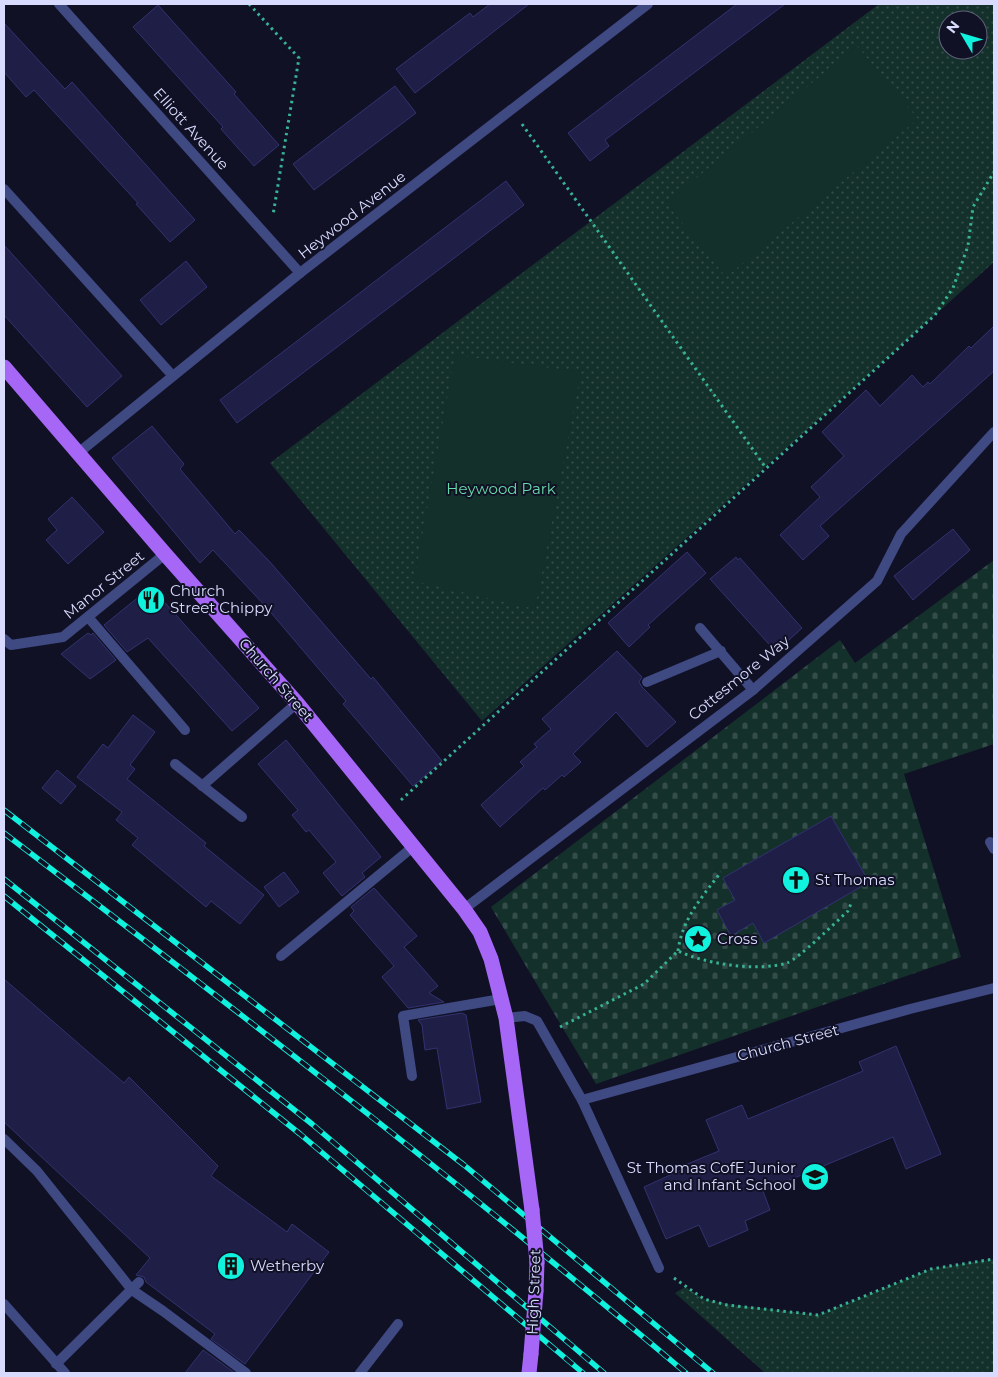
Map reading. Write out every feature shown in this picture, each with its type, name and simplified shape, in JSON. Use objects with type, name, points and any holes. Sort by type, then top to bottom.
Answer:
[{"type":"main road","name":"Church Street","points":[[4,367],[77,454],[297,703],[414,846],[480,932],[491,958],[506,1018],[532,1210]]},
{"type":"main road","name":"High Street","points":[[530,1373],[537,1262],[532,1210]]},
{"type":"street","name":"Elliott Avenue","points":[[59,4],[300,273]]},
{"type":"street","name":"Heywood Avenue","points":[[77,454],[300,273],[648,4]]},
{"type":"street","points":[[4,189],[172,375]]},
{"type":"street","name":"Cottesmore Way","points":[[464,909],[753,690],[877,581],[901,534],[994,432]]},
{"type":"street","name":"Manor Street","points":[[4,639],[11,645],[63,637],[165,554]]},
{"type":"street","points":[[88,617],[185,730]]},
{"type":"street","points":[[700,628],[753,690]]},
{"type":"street","points":[[647,682],[721,651]]},
{"type":"street","points":[[202,786],[297,703]]},
{"type":"street","points":[[175,764],[242,816]]},
{"type":"street","points":[[281,956],[414,846]]},
{"type":"street","name":"Church Street","points":[[582,1100],[901,1011],[994,988]]},
{"type":"street","points":[[412,1076],[403,1016],[501,999]]},
{"type":"street","points":[[506,1018],[525,1016],[532,1018],[546,1034],[582,1100],[659,1268]]},
{"type":"street","points":[[4,1139],[37,1170],[132,1290],[246,1373]]},
{"type":"street","points":[[56,1364],[140,1282]]},
{"type":"street","points":[[4,1304],[65,1373]]},
{"type":"street","points":[[360,1373],[398,1324]]},
{"type":"path","points":[[248,4],[299,58],[269,238]]},
{"type":"path","points":[[512,110],[766,468]]},
{"type":"path","points":[[387,813],[935,315],[954,288],[968,246],[973,207],[994,172]]},
{"type":"path","points":[[546,1034],[644,984],[678,952],[680,933],[698,902],[721,872]]},
{"type":"path","points":[[678,952],[698,960],[751,966],[788,963],[848,911],[852,901]]},
{"type":"path","points":[[659,1268],[704,1299],[727,1304],[818,1315],[931,1269],[994,1259]]},
{"type":"green space","name":"Heywood Park","points":[[879,4],[994,4],[994,262],[482,721],[270,463]]},
{"type":"green space","points":[[857,46],[918,119],[726,277],[666,203]]},
{"type":"green space","points":[[455,355],[581,372],[535,609],[414,581]]},
{"type":"green space","points":[[994,560],[994,744],[904,774],[961,957],[596,1084],[491,907],[840,640],[855,663]]},
{"type":"green space","points":[[994,1259],[994,1373],[765,1373],[675,1293],[685,1287],[704,1299],[727,1304],[818,1315],[931,1269]]},
{"type":"building","points":[[490,4],[529,4],[415,93],[396,69],[470,13],[473,17]]},
{"type":"building","points":[[737,4],[785,4],[605,140],[609,146],[590,161],[568,133]]},
{"type":"building","points":[[158,5],[236,92],[234,94],[279,145],[254,166],[221,129],[223,127],[133,27]]},
{"type":"building","points":[[4,23],[65,89],[72,82],[195,220],[170,242],[136,204],[138,203],[34,90],[26,97],[4,72]]},
{"type":"building","points":[[395,86],[416,113],[314,190],[293,164]]},
{"type":"building","points":[[506,181],[524,205],[237,423],[220,400]]},
{"type":"building","points":[[4,245],[122,376],[87,407],[4,315]]},
{"type":"building","points":[[186,261],[207,287],[161,325],[140,300]]},
{"type":"building","points":[[994,326],[994,371],[820,526],[829,536],[803,560],[780,535],[820,497],[811,487],[844,456],[822,432],[866,390],[880,406],[912,375],[923,387],[928,382],[930,384],[969,346],[971,348]]},
{"type":"building","points":[[152,426],[184,464],[180,469],[235,534],[239,530],[270,562],[371,679],[373,677],[442,761],[413,786],[343,704],[346,701],[267,608],[213,550],[200,563],[112,458]]},
{"type":"building","points":[[72,497],[104,532],[68,564],[46,540],[57,530],[48,519]]},
{"type":"building","points":[[953,529],[970,550],[913,600],[894,576]]},
{"type":"building","points":[[687,552],[706,573],[648,625],[650,627],[629,647],[608,623]]},
{"type":"building","points":[[736,557],[738,560],[740,558],[802,628],[776,652],[710,579]]},
{"type":"building","points":[[151,587],[259,708],[232,731],[148,638],[127,652],[104,625]]},
{"type":"building","points":[[88,633],[91,635],[93,633],[116,660],[90,679],[61,654]]},
{"type":"building","points":[[617,651],[642,677],[639,682],[642,687],[676,722],[647,747],[616,712],[573,754],[581,762],[545,790],[543,788],[500,827],[481,805],[524,766],[520,762],[537,747],[534,744],[551,729],[542,719]]},
{"type":"building","points":[[133,715],[155,732],[130,765],[135,769],[127,779],[206,843],[204,846],[264,895],[240,924],[211,901],[206,907],[132,845],[138,838],[116,820],[122,812],[77,777],[103,744],[108,748]]},
{"type":"building","points":[[286,740],[381,857],[362,873],[365,877],[342,896],[323,873],[336,862],[309,830],[306,832],[292,815],[298,810],[258,764]]},
{"type":"building","points":[[57,770],[76,786],[61,804],[42,788]]},
{"type":"building","name":"St Thomas","points":[[831,816],[869,882],[764,943],[753,923],[731,936],[717,910],[735,900],[723,878]]},
{"type":"building","points":[[284,872],[299,892],[279,907],[264,887]]},
{"type":"building","points":[[374,888],[417,936],[404,947],[438,986],[429,993],[444,1002],[408,1008],[382,977],[394,966],[350,915],[354,911],[351,907]]},
{"type":"building","points":[[4,979],[124,1083],[129,1077],[218,1166],[211,1176],[287,1232],[292,1224],[329,1252],[245,1364],[211,1339],[215,1334],[146,1282],[144,1277],[136,1275],[150,1258],[4,1122]]},
{"type":"building","points":[[462,1013],[466,1015],[481,1102],[447,1109],[437,1048],[425,1050],[422,1025],[418,1020]]},
{"type":"building","points":[[896,1046],[941,1154],[906,1169],[893,1137],[763,1191],[770,1210],[745,1221],[748,1230],[709,1247],[699,1225],[666,1239],[644,1187],[681,1170],[680,1167],[719,1151],[706,1120],[742,1105],[748,1119],[863,1071],[859,1062]]},
{"type":"building","points":[[203,1350],[235,1373],[185,1373]]},
{"type":"railway","points":[[4,810],[464,1165],[713,1373]]},
{"type":"railway","points":[[4,833],[434,1166],[686,1373]]},
{"type":"railway","points":[[4,879],[312,1124],[604,1373]]},
{"type":"railway","points":[[4,896],[300,1134],[583,1373]]},
{"type":"place","name":"Church Street Chippy","points":[[151,600]]},
{"type":"place","name":"St Thomas","points":[[796,880]]},
{"type":"place","name":"Cross","points":[[698,939]]},
{"type":"place","name":"St Thomas CofE Junior and Infant School","points":[[815,1177]]},
{"type":"place","name":"Wetherby","points":[[231,1266]]}]
